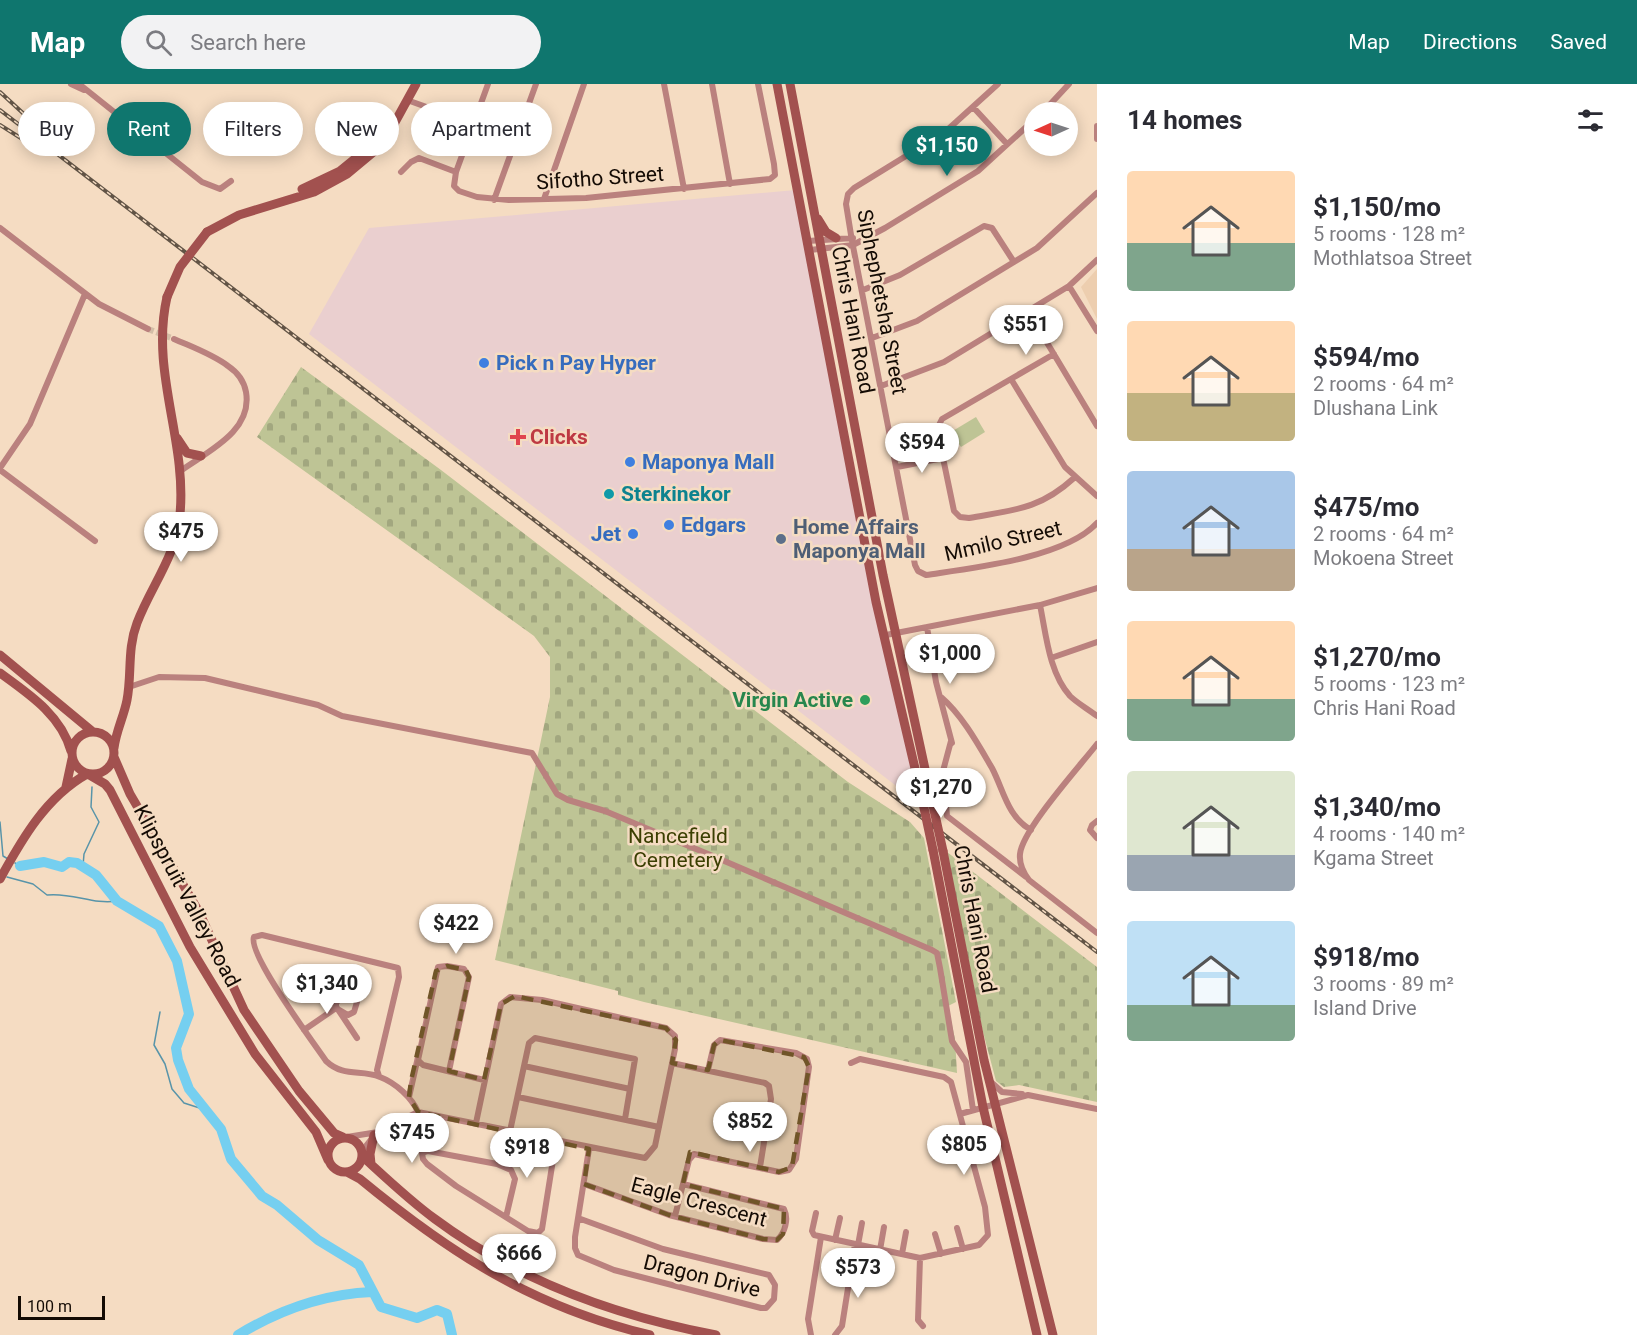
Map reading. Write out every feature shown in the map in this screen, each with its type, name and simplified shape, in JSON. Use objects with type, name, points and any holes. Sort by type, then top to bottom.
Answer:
[{"type":"main road","points":[[0,879],[20,842],[66,787],[87,774],[104,772],[114,752],[129,687],[130,655],[136,624],[168,560],[177,533],[181,501],[179,473],[160,343],[167,297],[180,267],[207,232],[249,204],[324,180],[371,147],[394,123],[416,84]]},
{"type":"main road","name":"Chris Hani Road","points":[[777,84],[874,591],[926,793]]},
{"type":"main road","name":"Chris Hani Road","points":[[790,84],[897,632],[926,793],[994,1104],[1053,1335]]},
{"type":"main road","points":[[814,211],[824,229],[836,238]]},
{"type":"main road","points":[[172,428],[185,452],[201,456]]},
{"type":"main road","points":[[0,655],[96,732],[108,738],[114,752]]},
{"type":"main road","points":[[0,673],[55,718],[66,735],[76,766],[87,774]]},
{"type":"main road","points":[[66,787],[78,738],[121,720]]},
{"type":"main road","name":"Klipspruit Valley Road","points":[[114,752],[130,794],[199,912],[244,1010],[299,1091],[334,1133],[345,1137]]},
{"type":"main road","name":"Klipspruit Valley Road","points":[[87,774],[105,784],[110,790],[190,947],[255,1054],[321,1139],[328,1160]]},
{"type":"main road","name":"Chris Hani Road","points":[[938,850],[983,1107],[1037,1335]]},
{"type":"main road","points":[[371,1164],[369,1154],[376,1134]]},
{"type":"main road","points":[[650,1335],[583,1315],[505,1281],[438,1241],[360,1179],[335,1169],[328,1160],[331,1144],[345,1137],[357,1142],[371,1164],[433,1218],[474,1245],[533,1277],[633,1315],[716,1335]]},
{"type":"main road","points":[[347,1172],[356,1168],[362,1153]]},
{"type":"street","points":[[71,84],[84,90]]},
{"type":"street","points":[[79,84],[202,182],[220,189],[231,181]]},
{"type":"street","points":[[482,102],[488,84]]},
{"type":"street","points":[[494,200],[536,84]]},
{"type":"street","points":[[544,199],[584,84]]},
{"type":"street","points":[[664,84],[684,189]]},
{"type":"street","points":[[712,84],[730,184]]},
{"type":"street","name":"Sifotho Street","points":[[456,172],[454,186],[459,191],[494,200],[544,199],[684,189],[766,180],[773,177],[775,171],[758,84]]},
{"type":"street","points":[[998,84],[973,107],[1007,144]]},
{"type":"street","points":[[1052,102],[1070,84]]},
{"type":"street","points":[[407,100],[413,102]]},
{"type":"street","name":"Siphephetsha Street","points":[[915,565],[846,201],[854,188],[936,139],[973,107]]},
{"type":"street","points":[[1097,126],[1097,140]]},
{"type":"street","points":[[820,243],[853,245],[859,239],[885,228],[967,178],[1024,129]]},
{"type":"street","points":[[401,172],[419,158],[456,172],[462,156]]},
{"type":"street","points":[[872,338],[917,321],[1037,248],[1095,198]]},
{"type":"street","points":[[862,290],[900,275],[984,226],[993,228],[1014,262]]},
{"type":"street","points":[[0,228],[85,294],[113,313],[148,329]]},
{"type":"street","points":[[809,245],[836,238],[859,239]]},
{"type":"street","points":[[881,386],[937,366],[1069,286],[1097,260]]},
{"type":"street","points":[[1069,286],[1097,331]]},
{"type":"street","points":[[85,294],[30,424],[0,469],[95,541]]},
{"type":"street","points":[[1028,311],[1097,426]]},
{"type":"street","points":[[174,339],[230,367],[241,379],[245,388],[247,406],[242,422],[179,473]]},
{"type":"street","points":[[1054,354],[940,421],[937,429],[954,511],[960,517],[969,518],[1036,505],[1059,492],[1074,478]]},
{"type":"street","points":[[1011,379],[1074,478],[1097,496]]},
{"type":"street","points":[[897,467],[943,458]]},
{"type":"street","name":"Mmilo Street","points":[[915,565],[919,573],[926,575],[1040,553],[1076,540],[1097,523]]},
{"type":"street","points":[[886,635],[1040,605],[1097,588]]},
{"type":"street","points":[[1040,605],[1051,658],[1070,696],[1097,716]]},
{"type":"street","points":[[927,627],[952,744],[943,771],[947,816],[950,821],[1097,933]]},
{"type":"street","points":[[1051,658],[1097,642]]},
{"type":"street","points":[[129,687],[159,677],[205,678],[318,705],[342,716],[532,753],[557,794],[568,800],[605,812],[708,854],[932,950],[937,953],[952,1041],[966,1062],[973,1110]]},
{"type":"street","points":[[941,697],[956,710],[992,769],[1014,816],[1031,830]]},
{"type":"street","points":[[1029,880],[1020,860],[1021,847],[1031,830],[1097,744]]},
{"type":"street","points":[[1097,821],[1090,830],[1097,838]]},
{"type":"street","points":[[379,1076],[377,1070],[399,977],[398,968],[262,935],[255,936],[253,946],[304,1030],[326,1061],[335,1068],[379,1076],[409,1097],[418,1113]]},
{"type":"street","points":[[409,1097],[438,967],[447,966],[464,969],[469,977],[449,1071]]},
{"type":"street","points":[[317,978],[357,1038]]},
{"type":"street","points":[[345,1137],[376,1134],[418,1113],[476,1123],[589,1149],[645,1158],[653,1150],[659,1127],[676,1041],[673,1033],[666,1028],[515,996],[505,999],[501,1004],[476,1123]]},
{"type":"street","points":[[304,1030],[336,1008]]},
{"type":"street","points":[[510,1131],[529,1043],[535,1038],[616,1053],[635,1059],[625,1119]]},
{"type":"street","points":[[675,1216],[689,1160],[694,1154],[785,1171],[794,1165],[809,1062],[796,1053],[720,1040],[714,1045],[708,1070]]},
{"type":"street","points":[[418,1057],[423,1065],[484,1080]]},
{"type":"street","points":[[816,1213],[812,1234],[920,1258],[963,1249],[985,1241],[988,1233],[985,1206],[953,1086],[944,1077],[860,1059],[850,1063]]},
{"type":"street","points":[[672,1063],[765,1083],[769,1086],[771,1099],[760,1167]]},
{"type":"street","points":[[524,1066],[630,1089]]},
{"type":"street","points":[[988,1077],[998,1090],[1097,1109]]},
{"type":"street","points":[[960,1114],[1028,1095]]},
{"type":"street","points":[[518,1097],[659,1127]]},
{"type":"street","points":[[362,1153],[376,1134]]},
{"type":"street","points":[[506,1217],[515,1179],[511,1170],[497,1164],[428,1151],[422,1153],[427,1164],[456,1186],[506,1217],[533,1233],[541,1232],[556,1142]]},
{"type":"street","name":"Dragon Drive","points":[[578,1218],[644,1243],[769,1275],[775,1285],[773,1303],[766,1308],[752,1306],[658,1283],[584,1259],[575,1252],[578,1218],[589,1149]]},
{"type":"street","name":"Eagle Crescent","points":[[584,1184],[675,1216],[763,1239],[777,1240],[783,1234],[787,1216],[784,1209],[683,1184]]},
{"type":"street","points":[[835,1240],[840,1218]]},
{"type":"street","points":[[835,1335],[842,1326],[862,1223]]},
{"type":"street","points":[[880,1250],[884,1227]]},
{"type":"street","points":[[957,1228],[963,1249]]},
{"type":"street","points":[[902,1254],[906,1232]]},
{"type":"street","points":[[935,1234],[941,1254]]},
{"type":"street","points":[[810,1332],[821,1237]]},
{"type":"street","points":[[920,1258],[918,1320],[923,1326]]},
{"type":"highlighted area","points":[[447,966],[466,970],[469,977],[449,1071],[484,1080],[501,1004],[515,996],[666,1028],[676,1040],[672,1063],[708,1070],[714,1045],[720,1040],[804,1057],[809,1067],[792,1167],[779,1172],[690,1152],[683,1184],[784,1209],[783,1234],[777,1240],[763,1239],[669,1215],[584,1184],[589,1149],[418,1112],[409,1097],[411,1081],[436,971]]},
{"type":"shaded area","name":"Maponya Mall","points":[[796,190],[921,805],[309,334],[369,228]]},
{"type":"shaded area","points":[[1097,269],[1097,319],[1081,287]]},
{"type":"green space","name":"Nancefield Cemetery","points":[[301,367],[441,470],[848,782],[910,822],[924,838],[956,1002],[948,1006],[955,1039],[957,1073],[644,1002],[618,995],[618,991],[495,960],[550,697],[550,657],[534,636],[257,437]]},
{"type":"green space","points":[[976,417],[985,432],[961,447],[951,432]]},
{"type":"green space","points":[[947,852],[1097,967],[1097,1102],[1019,1085],[1004,1087],[996,1081],[982,1028]]},
{"type":"waterway","points":[[83,866],[84,854],[99,822],[91,807],[92,787]]},
{"type":"waterway","points":[[0,822],[3,856],[8,859]]},
{"type":"waterway","points":[[44,862],[67,864]]},
{"type":"waterway","points":[[20,866],[44,862],[62,867],[69,862],[77,863],[96,875],[117,901],[159,926],[177,961],[189,1014],[176,1048],[178,1060],[189,1089],[221,1129],[231,1159],[262,1196],[277,1205],[318,1240],[359,1265],[381,1307],[417,1318],[437,1310],[447,1314],[452,1335]]},
{"type":"waterway","points":[[15,863],[20,866]]},
{"type":"waterway","points":[[7,877],[33,884],[47,895],[117,901]]},
{"type":"waterway","points":[[160,1012],[154,1045],[165,1064],[172,1089],[184,1103],[209,1111]]},
{"type":"waterway","points":[[238,1335],[269,1318],[302,1305],[337,1296],[372,1292]]},
{"type":"tunnel","points":[[148,329],[174,339]]},
{"type":"railway","points":[[0,92],[18,109]]},
{"type":"railway","points":[[0,110],[1097,952]]},
{"type":"railway","points":[[0,125],[18,136]]},
{"type":"place","name":"Pick n Pay Hyper","points":[[484,363]]},
{"type":"place","name":"Clicks","points":[[518,437]]},
{"type":"place","name":"Maponya Mall","points":[[630,462]]},
{"type":"place","name":"Sterkinekor","points":[[609,494]]},
{"type":"place","name":"Edgars","points":[[669,525]]},
{"type":"place","name":"Jet","points":[[633,534]]},
{"type":"place","name":"Home Affairs Maponya Mall","points":[[781,539]]},
{"type":"place","name":"Virgin Active","points":[[865,700]]}]
